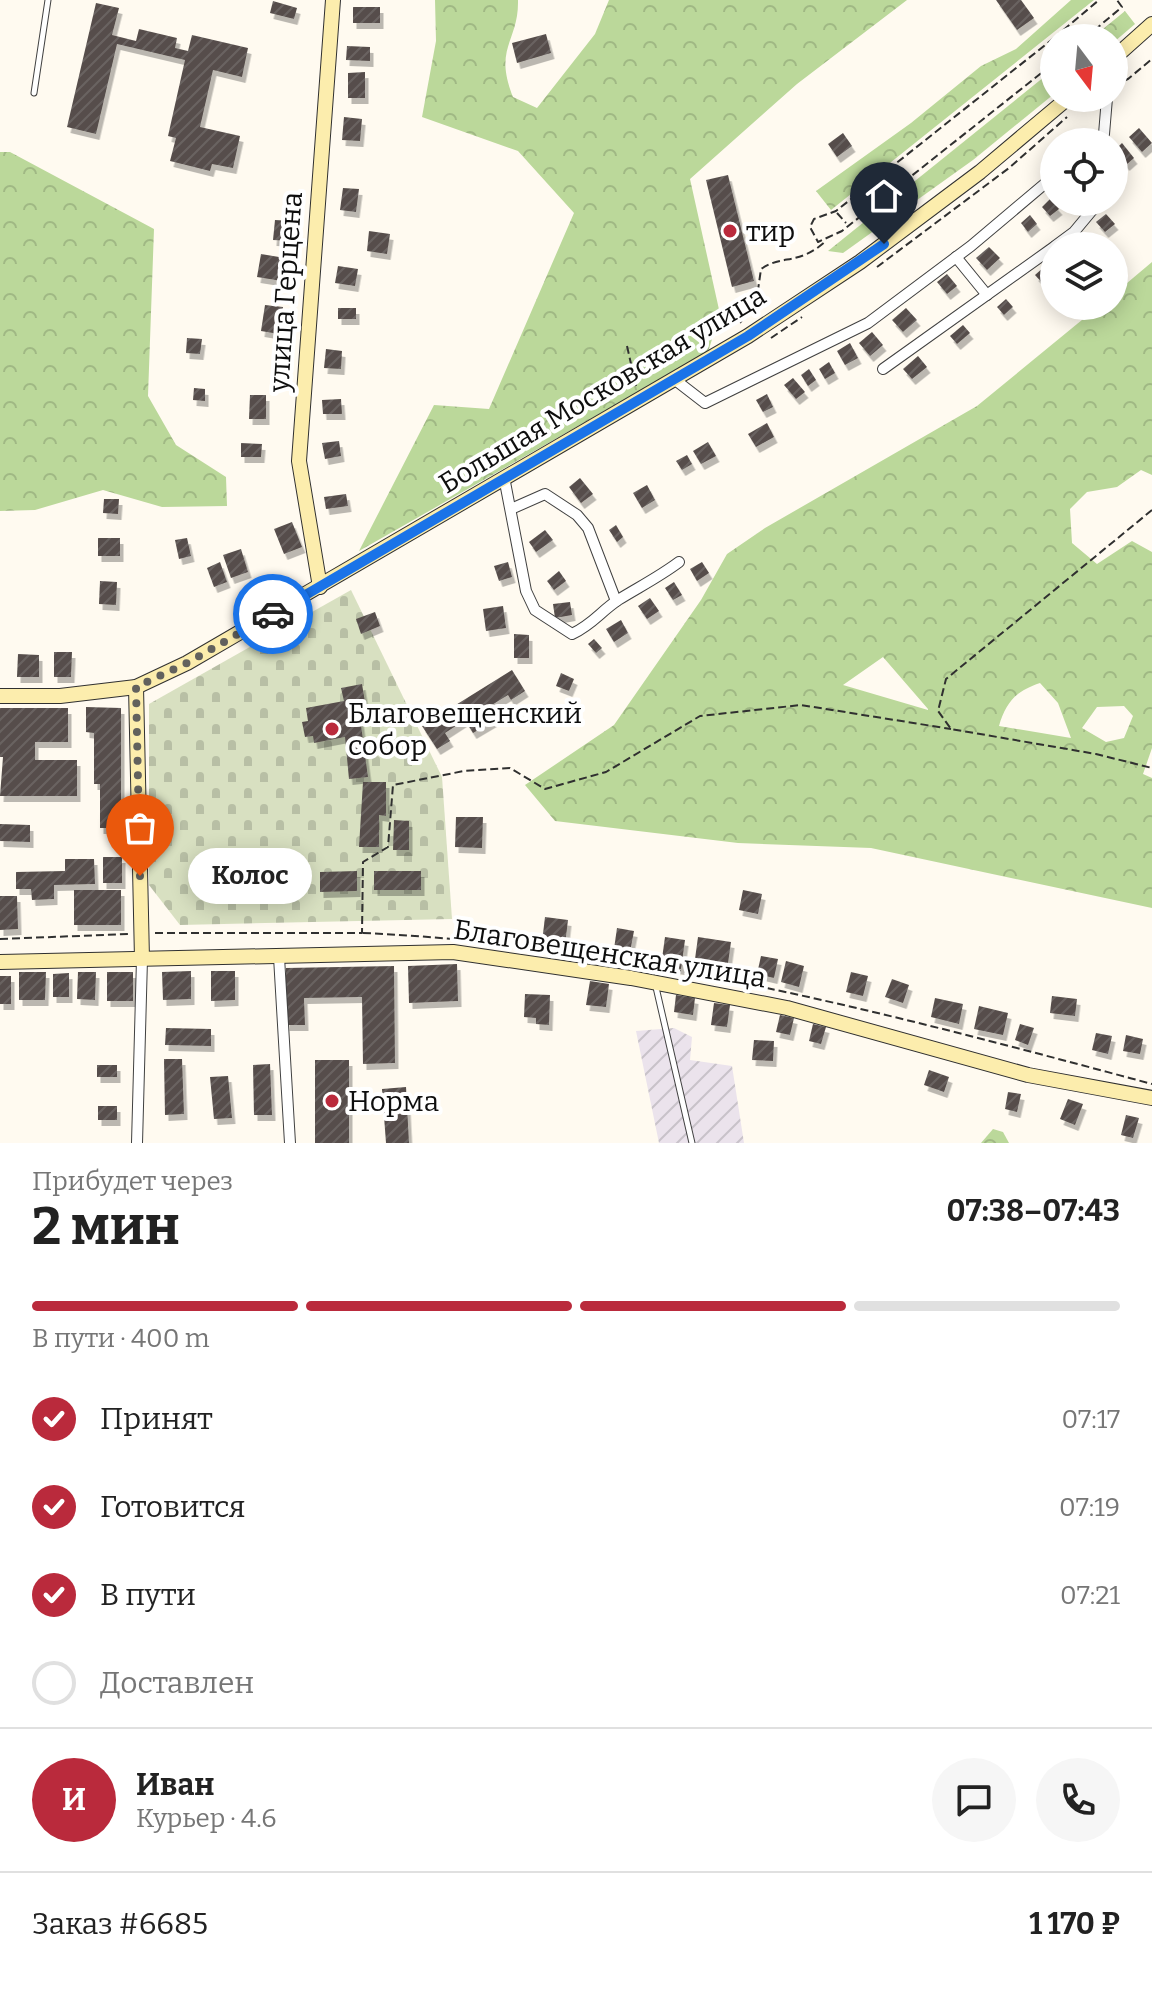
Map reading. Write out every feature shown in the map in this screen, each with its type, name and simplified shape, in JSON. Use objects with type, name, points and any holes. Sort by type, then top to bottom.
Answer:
[{"type":"main road","name":"улица Герцена","points":[[320,587],[299,461],[333,0]]},
{"type":"main road","points":[[1128,45],[1152,24]]},
{"type":"main road","name":"Большая Московская улица","points":[[0,696],[60,696],[136,687],[187,663],[748,336],[860,262],[980,172],[1051,112]]},
{"type":"main road","points":[[136,687],[142,959]]},
{"type":"main road","name":"Благовещенская улица","points":[[0,962],[453,952],[654,983],[787,1008],[1028,1075],[1152,1098]]},
{"type":"street","points":[[674,379],[705,403],[868,323],[956,257],[1040,188]]},
{"type":"street","points":[[1074,232],[1087,216]]},
{"type":"street","points":[[956,257],[987,295]]},
{"type":"street","points":[[883,369],[1040,257]]},
{"type":"street","points":[[504,477],[526,591],[535,610],[545,620],[572,634],[593,625],[616,601],[652,583],[679,562]]},
{"type":"street","points":[[511,509],[545,494],[577,515],[588,528],[616,601]]},
{"type":"street","points":[[279,957],[290,1143]]},
{"type":"street","points":[[137,1143],[142,959]]},
{"type":"lane","points":[[34,93],[48,0]]},
{"type":"lane","points":[[654,983],[692,1143]]},
{"type":"path","points":[[1071,24],[1099,0]]},
{"type":"path","points":[[1102,24],[1122,7],[1117,0]]},
{"type":"path","points":[[826,240],[818,242],[810,227],[814,219],[836,211],[1040,49]]},
{"type":"path","points":[[1128,79],[1152,59]]},
{"type":"path","points":[[748,336],[739,323],[757,297],[761,269],[770,263],[803,258],[1040,74]]},
{"type":"path","points":[[836,211],[846,224]]},
{"type":"path","points":[[627,346],[639,399]]},
{"type":"path","points":[[951,729],[938,711],[946,679],[1152,510]]},
{"type":"path","points":[[0,939],[142,933],[362,933],[363,862],[388,847],[393,785],[464,771],[510,768],[545,789],[606,772],[700,716],[801,705],[1096,754],[1152,768]]},
{"type":"shaded area","points":[[674,1028],[692,1037],[690,1060],[732,1066],[744,1143],[659,1143],[636,1031]]},
{"type":"green space","points":[[435,0],[518,0],[505,67],[513,97],[537,108],[595,34],[609,0],[907,0],[797,84],[690,179],[720,314],[708,352],[359,551],[434,405],[489,409],[574,213],[518,151],[422,117],[436,41]]},
{"type":"green space","points":[[1071,0],[1094,0],[1064,24],[1044,24]]},
{"type":"green space","points":[[1125,11],[1135,24],[1128,30],[1128,24],[1109,24]]},
{"type":"green space","points":[[1040,28],[1040,43],[831,210],[816,191],[911,123],[981,66],[1016,49]]},
{"type":"green space","points":[[1040,80],[1040,105],[973,160],[843,253],[828,251]]},
{"type":"green space","points":[[0,152],[10,152],[154,229],[148,396],[176,445],[226,477],[227,506],[162,507],[103,490],[35,510],[0,511]]},
{"type":"green space","points":[[1152,262],[1152,475],[1141,470],[1117,487],[1087,492],[1070,509],[1072,543],[1097,564],[1132,541],[1152,552],[1152,748],[1143,774],[1152,778],[1152,908],[871,848],[738,843],[555,821],[525,785],[614,725],[701,600],[727,554],[765,528],[977,406],[1082,320],[1128,320],[1128,282]],"holes":[[[883,657],[928,710],[843,685]],[[1040,683],[1058,703],[1071,738],[999,726],[1013,698]],[[1124,706],[1133,716],[1124,738],[1106,742],[1082,728],[1097,707]]]},
{"type":"green space","points":[[351,590],[442,777],[452,919],[180,925],[149,885],[149,704]]},
{"type":"green space","points":[[993,1129],[1003,1132],[1009,1143],[981,1143]]},
{"type":"building","points":[[996,0],[1021,0],[1034,18],[1017,30]]},
{"type":"building","points":[[273,1],[297,8],[294,19],[270,13]]},
{"type":"building","points":[[96,3],[119,8],[112,35],[136,41],[139,29],[177,38],[175,48],[188,51],[192,35],[248,48],[242,77],[213,70],[200,127],[240,136],[233,168],[212,164],[210,171],[170,161],[176,138],[168,136],[185,60],[117,44],[96,134],[67,127]]},
{"type":"building","points":[[353,7],[380,7],[380,23],[353,23]]},
{"type":"building","points":[[546,34],[551,53],[517,63],[512,43]]},
{"type":"building","points":[[347,46],[370,47],[370,61],[346,60]]},
{"type":"building","points":[[365,72],[365,98],[348,98],[348,73]]},
{"type":"building","points":[[344,117],[362,119],[360,141],[342,140]]},
{"type":"building","points":[[1139,128],[1152,143],[1142,152],[1129,137]]},
{"type":"building","points":[[843,133],[852,146],[837,157],[828,144]]},
{"type":"building","name":"тир","points":[[728,175],[754,281],[732,287],[706,180]]},
{"type":"building","points":[[343,188],[359,189],[356,212],[340,210]]},
{"type":"building","points":[[1030,215],[1037,224],[1028,232],[1021,223]]},
{"type":"building","points":[[1108,216],[1115,224],[1105,232],[1096,222]]},
{"type":"building","points":[[275,220],[293,221],[291,241],[273,240]]},
{"type":"building","points":[[369,231],[390,234],[387,254],[367,251]]},
{"type":"building","points":[[989,247],[1000,258],[987,270],[976,258]]},
{"type":"building","points":[[261,254],[285,258],[282,281],[257,277]]},
{"type":"building","points":[[338,266],[358,269],[355,286],[335,283]]},
{"type":"building","points":[[947,274],[957,286],[947,294],[937,282]]},
{"type":"building","points":[[1006,299],[1013,307],[1004,315],[997,307]]},
{"type":"building","points":[[265,305],[283,307],[279,334],[261,331]]},
{"type":"building","points":[[338,308],[356,308],[356,319],[338,319]]},
{"type":"building","points":[[906,308],[917,320],[903,332],[892,320]]},
{"type":"building","points":[[963,325],[970,333],[957,344],[950,336]]},
{"type":"building","points":[[872,332],[883,345],[870,356],[859,343]]},
{"type":"building","points":[[187,338],[202,339],[200,354],[186,353]]},
{"type":"building","points":[[850,343],[858,358],[845,365],[837,351]]},
{"type":"building","points":[[326,349],[342,351],[341,369],[324,368]]},
{"type":"building","points":[[918,356],[927,367],[912,379],[903,369]]},
{"type":"building","points":[[829,362],[835,373],[825,379],[819,369]]},
{"type":"building","points":[[809,369],[816,380],[808,386],[801,375]]},
{"type":"building","points":[[793,378],[805,392],[796,399],[784,385]]},
{"type":"building","points":[[194,388],[205,389],[205,401],[193,400]]},
{"type":"building","points":[[767,394],[773,407],[763,412],[756,400]]},
{"type":"building","points":[[250,395],[266,395],[266,419],[249,419]]},
{"type":"building","points":[[341,399],[342,414],[323,414],[322,400]]},
{"type":"building","points":[[767,423],[774,437],[756,447],[748,434]]},
{"type":"building","points":[[339,441],[341,456],[325,459],[322,443]]},
{"type":"building","points":[[708,442],[716,456],[701,464],[693,451]]},
{"type":"building","points":[[241,443],[262,444],[261,457],[241,457]]},
{"type":"building","points":[[687,455],[692,464],[682,470],[676,461]]},
{"type":"building","points":[[580,478],[593,494],[581,503],[569,487]]},
{"type":"building","points":[[647,485],[655,500],[642,508],[633,493]]},
{"type":"building","points":[[346,494],[348,506],[326,509],[324,497]]},
{"type":"building","points":[[104,499],[119,499],[118,514],[103,513]]},
{"type":"building","points":[[292,522],[302,547],[284,554],[274,529]]},
{"type":"building","points":[[616,525],[623,537],[617,542],[609,530]]},
{"type":"building","points":[[545,530],[553,540],[536,552],[529,542]]},
{"type":"building","points":[[98,538],[120,538],[120,556],[98,556]]},
{"type":"building","points":[[187,538],[191,556],[179,559],[175,540]]},
{"type":"building","points":[[241,549],[248,572],[231,578],[223,555]]},
{"type":"building","points":[[220,562],[227,582],[214,587],[207,568]]},
{"type":"building","points":[[508,562],[512,577],[499,581],[494,566]]},
{"type":"building","points":[[702,562],[709,573],[697,581],[690,569]]},
{"type":"building","points":[[559,571],[566,581],[554,590],[547,581]]},
{"type":"building","points":[[100,581],[117,582],[116,605],[99,604]]},
{"type":"building","points":[[674,582],[682,595],[673,600],[665,588]]},
{"type":"building","points":[[650,598],[659,611],[647,619],[638,606]]},
{"type":"building","points":[[570,602],[572,615],[555,618],[553,604]]},
{"type":"building","points":[[503,606],[506,628],[486,631],[483,609]]},
{"type":"building","points":[[375,612],[380,626],[361,634],[356,619]]},
{"type":"building","points":[[621,620],[628,633],[614,642],[606,629]]},
{"type":"building","points":[[514,634],[529,635],[529,658],[514,658]]},
{"type":"building","points":[[594,639],[602,648],[596,653],[588,644]]},
{"type":"building","points":[[54,652],[72,652],[71,677],[54,677]]},
{"type":"building","points":[[18,654],[39,655],[39,677],[17,677]]},
{"type":"building","points":[[512,670],[525,691],[511,700],[508,695],[487,708],[495,720],[473,733],[465,720],[445,733],[450,741],[437,749],[422,726]]},
{"type":"building","points":[[561,673],[574,679],[569,691],[556,686]]},
{"type":"building","name":"Благовещенский собор","points":[[362,684],[366,708],[359,710],[368,777],[349,779],[345,737],[314,743],[313,736],[305,737],[302,722],[308,721],[306,708],[344,701],[341,688]]},
{"type":"building","points":[[86,707],[121,708],[121,828],[100,828],[100,784],[94,784],[94,733],[86,732]]},
{"type":"building","points":[[0,708],[68,708],[68,742],[35,742],[35,760],[77,760],[77,796],[0,796],[3,757],[0,757]]},
{"type":"building","points":[[363,782],[386,782],[386,816],[379,815],[379,847],[359,847]]},
{"type":"building","points":[[456,817],[483,817],[482,848],[455,847]]},
{"type":"building","points":[[394,820],[409,821],[409,850],[393,850]]},
{"type":"building","points":[[0,824],[30,825],[30,842],[0,841]]},
{"type":"building","points":[[103,857],[122,857],[122,883],[103,883]]},
{"type":"building","points":[[65,859],[94,859],[95,884],[54,885],[54,899],[32,900],[31,889],[16,889],[16,872],[65,871]]},
{"type":"building","points":[[357,871],[357,891],[320,892],[320,872]]},
{"type":"building","points":[[374,871],[421,871],[421,890],[374,890]]},
{"type":"building","points":[[74,890],[121,890],[121,925],[74,925]]},
{"type":"building","points":[[743,890],[762,894],[758,914],[739,910]]},
{"type":"building","points":[[0,896],[17,896],[18,929],[0,930]]},
{"type":"building","points":[[545,917],[568,920],[565,945],[542,942]]},
{"type":"building","points":[[617,928],[634,931],[630,952],[614,949]]},
{"type":"building","points":[[665,937],[685,940],[681,969],[661,966]]},
{"type":"building","points":[[698,937],[731,942],[728,963],[695,959]]},
{"type":"building","points":[[761,956],[778,959],[774,978],[757,974]]},
{"type":"building","points":[[786,961],[804,966],[799,987],[781,982]]},
{"type":"building","points":[[457,964],[458,1001],[409,1003],[408,966]]},
{"type":"building","points":[[394,966],[395,1063],[363,1064],[362,997],[304,998],[305,1025],[286,1025],[286,968]]},
{"type":"building","points":[[191,971],[191,999],[163,1000],[162,972]]},
{"type":"building","points":[[211,971],[235,971],[235,1000],[211,1001]]},
{"type":"building","points":[[19,972],[46,972],[45,1000],[19,1000]]},
{"type":"building","points":[[78,972],[96,972],[95,1000],[77,999]]},
{"type":"building","points":[[107,972],[133,972],[133,1001],[107,1001]]},
{"type":"building","points":[[851,972],[868,976],[863,996],[846,992]]},
{"type":"building","points":[[69,973],[69,997],[53,997],[53,974]]},
{"type":"building","points":[[0,976],[11,976],[11,1004],[0,1004]]},
{"type":"building","points":[[892,979],[909,985],[903,1003],[885,997]]},
{"type":"building","points":[[590,981],[609,984],[606,1007],[586,1005]]},
{"type":"building","points":[[525,994],[550,995],[549,1025],[536,1024],[536,1018],[524,1017]]},
{"type":"building","points":[[676,995],[695,998],[693,1015],[674,1012]]},
{"type":"building","points":[[1052,996],[1077,999],[1075,1016],[1050,1013]]},
{"type":"building","points":[[935,998],[963,1004],[959,1024],[931,1017]]},
{"type":"building","points":[[714,1003],[730,1005],[727,1027],[711,1025]]},
{"type":"building","points":[[979,1006],[1008,1013],[1003,1035],[974,1029]]},
{"type":"building","points":[[780,1015],[794,1018],[790,1035],[776,1032]]},
{"type":"building","points":[[813,1024],[826,1027],[821,1044],[809,1041]]},
{"type":"building","points":[[1020,1024],[1034,1028],[1028,1045],[1015,1040]]},
{"type":"building","points":[[166,1028],[211,1029],[211,1046],[165,1045]]},
{"type":"building","points":[[1096,1033],[1112,1036],[1108,1054],[1092,1050]]},
{"type":"building","points":[[1126,1035],[1143,1039],[1140,1054],[1123,1051]]},
{"type":"building","points":[[754,1040],[774,1041],[773,1061],[752,1060]]},
{"type":"building","points":[[164,1059],[182,1059],[184,1114],[165,1115]]},
{"type":"building","name":"Норма","points":[[315,1060],[349,1060],[349,1143],[315,1143]]},
{"type":"building","points":[[270,1064],[272,1115],[254,1115],[253,1065]]},
{"type":"building","points":[[97,1065],[117,1065],[117,1077],[97,1077]]},
{"type":"building","points":[[929,1070],[949,1077],[944,1092],[924,1085]]},
{"type":"building","points":[[228,1076],[232,1118],[214,1119],[210,1077]]},
{"type":"building","points":[[406,1087],[409,1143],[386,1143],[382,1089]]},
{"type":"building","points":[[1008,1092],[1021,1094],[1017,1112],[1005,1109]]},
{"type":"building","points":[[1068,1099],[1083,1104],[1075,1125],[1060,1119]]},
{"type":"building","points":[[98,1106],[117,1106],[117,1120],[98,1120]]},
{"type":"building","points":[[1126,1115],[1139,1118],[1133,1138],[1121,1135]]},
{"type":"way so far","points":[[140,876],[136,687],[187,663],[273,614]]},
{"type":"place","name":"тир","points":[[730,231]]},
{"type":"place","name":"Благовещенский собор","points":[[332,729]]},
{"type":"place","name":"Колос","points":[[140,876]]},
{"type":"place","name":"Норма","points":[[332,1101]]},
{"type":"route","points":[[273,614],[748,336],[884,244]]}]
